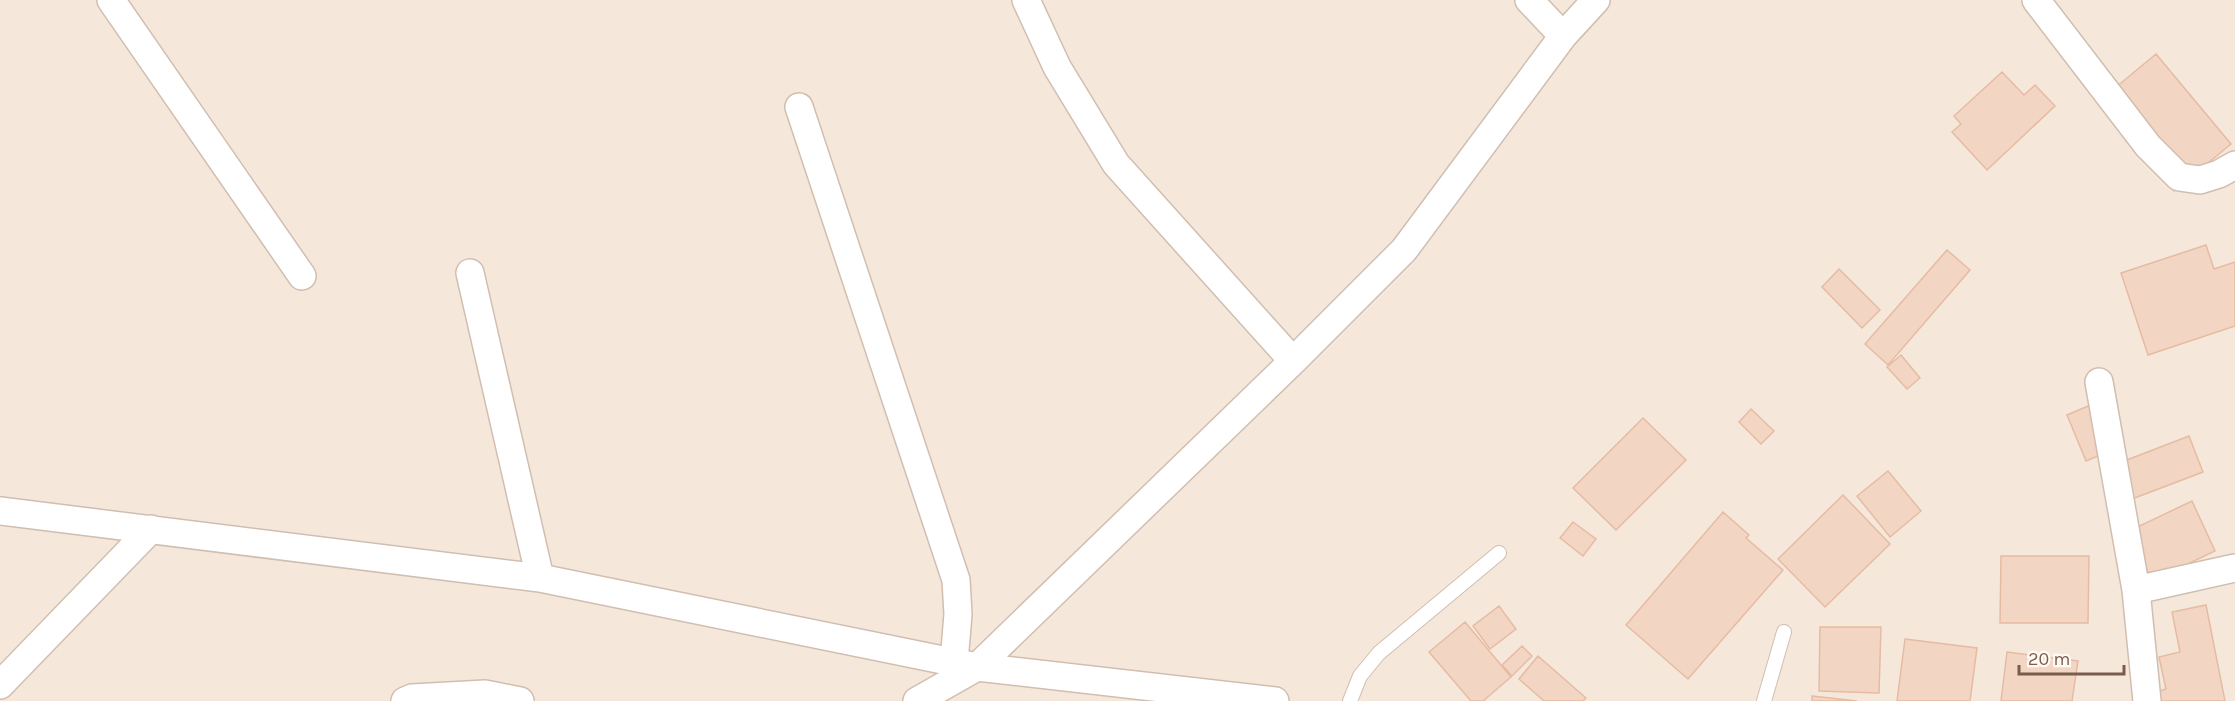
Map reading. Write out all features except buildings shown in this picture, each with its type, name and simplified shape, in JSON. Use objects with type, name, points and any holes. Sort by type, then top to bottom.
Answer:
[{"type":"street","points":[[111,0],[302,276]]},
{"type":"street","points":[[1026,0],[1057,67],[1116,164],[1293,361]]},
{"type":"street","points":[[1529,0],[1563,36]]},
{"type":"street","points":[[917,701],[965,664],[1293,361],[1404,250],[1563,36],[1596,0]]},
{"type":"street","points":[[2036,0],[2148,146],[2179,177],[2200,180],[2219,174],[2235,165]]},
{"type":"street","points":[[799,107],[956,580],[965,664]]},
{"type":"street","points":[[470,273],[540,578]]},
{"type":"street","points":[[2099,382],[2136,590],[2147,701]]},
{"type":"street","points":[[0,511],[540,578],[965,664],[1275,701]]},
{"type":"street","points":[[0,685],[151,530]]},
{"type":"street","points":[[2136,590],[2235,568]]},
{"type":"street","points":[[405,701],[412,698],[485,694],[520,701]]},
{"type":"lane","points":[[1350,701],[1360,676],[1379,653],[1499,552]]},
{"type":"lane","points":[[1764,701],[1784,632]]},
{"type":"shaded area","points":[[0,0],[2235,0],[2235,701],[0,701]]}]
